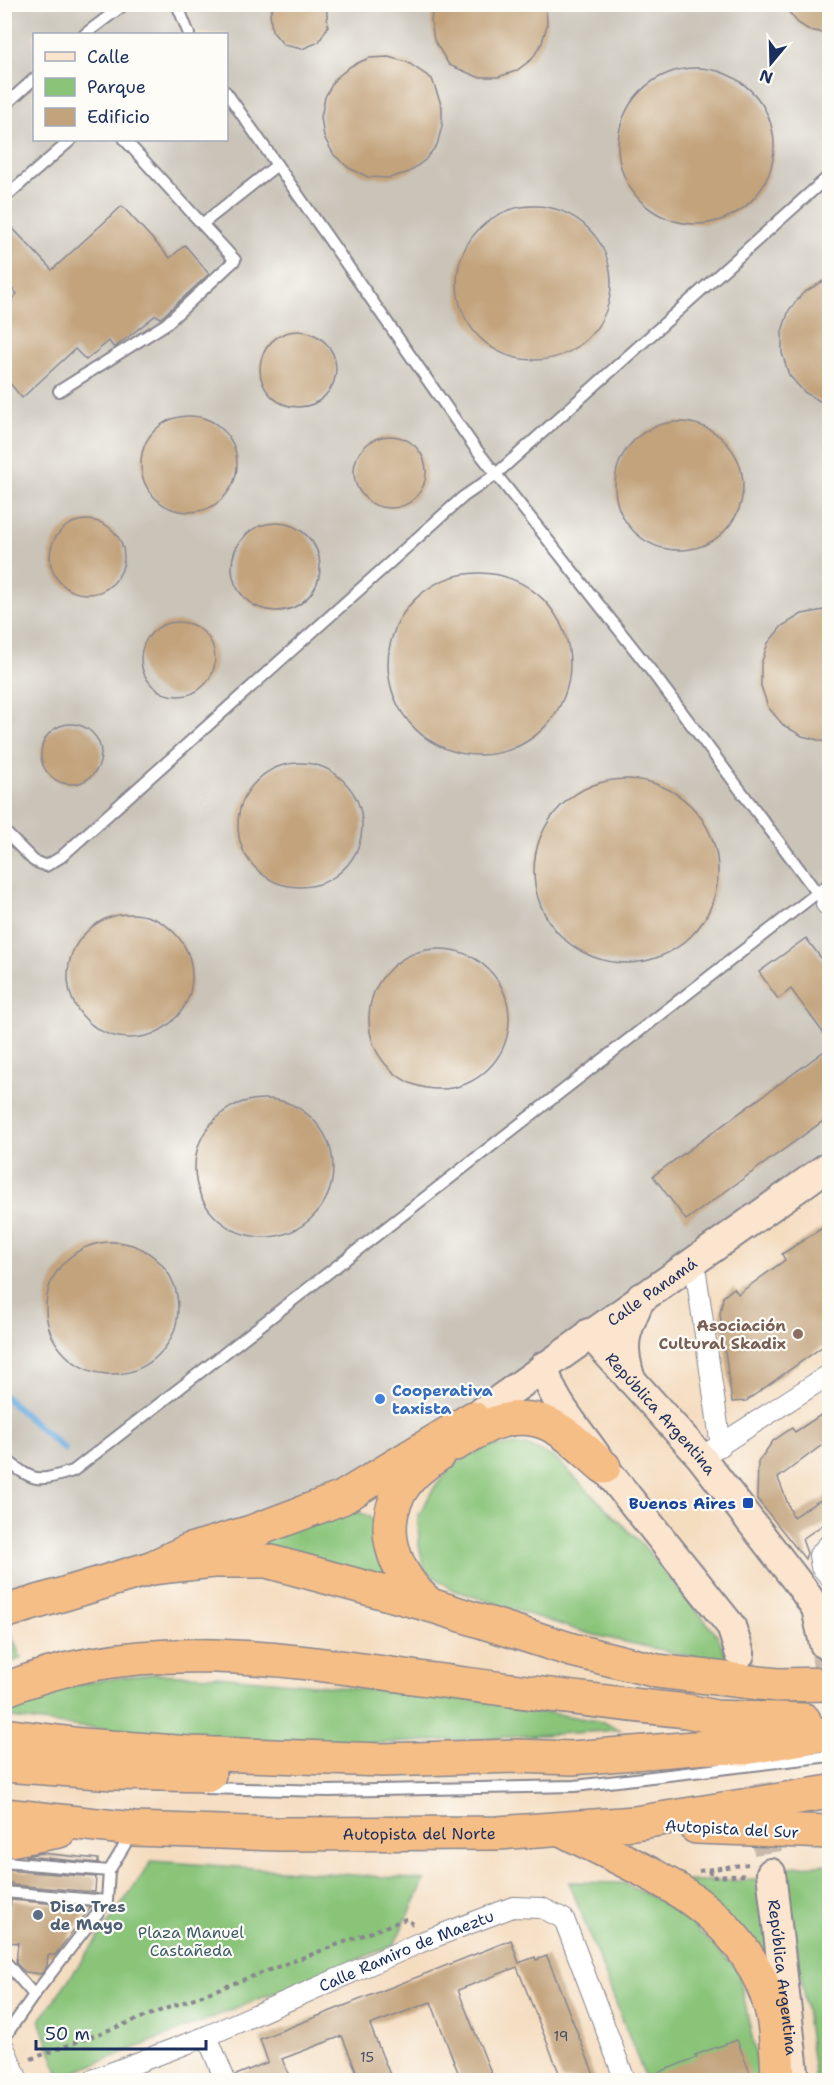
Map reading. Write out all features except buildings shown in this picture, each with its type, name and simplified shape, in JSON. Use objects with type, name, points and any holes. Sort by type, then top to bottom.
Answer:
[{"type":"highway","points":[[430,1605],[411,1589],[401,1574],[392,1549],[390,1528],[395,1508],[409,1479],[441,1452],[473,1418]]},
{"type":"highway","points":[[4,1612],[151,1568],[190,1550],[252,1532],[342,1498],[473,1418]]},
{"type":"highway","points":[[441,1452],[489,1425],[513,1418],[533,1418],[565,1434],[604,1467]]},
{"type":"highway","points":[[342,1498],[359,1500],[377,1512],[390,1528]]},
{"type":"highway","points":[[151,1568],[213,1561],[267,1561],[430,1605],[572,1650],[657,1671],[777,1685],[830,1684]]},
{"type":"highway","points":[[16,1685],[79,1665],[129,1657],[215,1656],[339,1666],[687,1711],[823,1717]]},
{"type":"highway","points":[[4,1735],[81,1745],[287,1757],[572,1758],[707,1747],[745,1748],[823,1717]]},
{"type":"highway","points":[[4,1765],[113,1773],[356,1778],[516,1773],[572,1758]]},
{"type":"highway","name":"Autopista del Norte","points":[[4,1815],[87,1826],[134,1829],[381,1834],[563,1830],[635,1823],[830,1792]]},
{"type":"highway","name":"Autopista del Sur","points":[[635,1823],[830,1832]]},
{"type":"highway","points":[[4,1842],[87,1826]]},
{"type":"highway","points":[[563,1830],[694,1899],[726,1926],[748,1954],[771,2008],[778,2080]]},
{"type":"main road","name":"Calle Panamá","points":[[473,1418],[694,1258],[830,1164]]},
{"type":"main road","points":[[631,1380],[624,1352],[625,1334],[641,1296]]},
{"type":"main road","name":"República Argentina","points":[[589,1333],[631,1380],[711,1451],[816,1608],[824,1644]]},
{"type":"main road","points":[[544,1366],[546,1379],[556,1398],[604,1467],[731,1626],[740,1654]]},
{"type":"main road","name":"República Argentina","points":[[762,1868],[795,2080]]},
{"type":"street","name":"República Argentina","points":[[694,1258],[711,1451]]},
{"type":"street","points":[[711,1451],[830,1374]]},
{"type":"street","points":[[830,1543],[819,1555],[821,1567],[830,1577]]},
{"type":"street","name":"Calle Ramiro de Maeztu","points":[[92,2080],[207,2036],[513,1907],[542,1908],[564,1919],[625,2080]]},
{"type":"street","points":[[207,2036],[225,2080]]},
{"type":"street","points":[[4,2047],[21,2071]]},
{"type":"lane","points":[[86,33],[125,4]]},
{"type":"lane","points":[[177,4],[178,12],[188,33]]},
{"type":"lane","points":[[4,106],[33,80]]},
{"type":"lane","points":[[228,95],[495,475],[649,668],[824,902]]},
{"type":"lane","points":[[4,198],[70,141]]},
{"type":"lane","points":[[59,391],[166,324],[235,260],[126,141]]},
{"type":"lane","points":[[202,224],[278,165]]},
{"type":"lane","points":[[4,831],[34,861],[46,866],[61,857],[463,497],[495,475],[830,175]]},
{"type":"lane","points":[[4,1458],[25,1475],[42,1480],[73,1471],[824,902],[830,883]]},
{"type":"lane","points":[[198,1787],[328,1791],[575,1786],[830,1756]]},
{"type":"lane","points":[[4,2038],[34,1995],[107,1901],[109,1871],[134,1829]]},
{"type":"lane","points":[[4,1862],[109,1871]]},
{"type":"lane","points":[[4,1892],[107,1901]]},
{"type":"lane","points":[[4,1960],[34,1995]]},
{"type":"path","points":[[654,1878],[709,1869],[762,1868]]},
{"type":"path","points":[[709,1869],[711,1877],[762,1868]]},
{"type":"path","points":[[21,2071],[406,1919],[415,1925]]},
{"type":"shaded area","points":[[5,5],[829,5],[829,1165],[399,1462],[5,1612]]},
{"type":"green space","points":[[526,1445],[555,1458],[641,1543],[717,1635],[728,1660],[684,1655],[590,1634],[453,1590],[425,1570],[419,1546],[418,1516],[434,1488],[456,1463],[488,1446]]},
{"type":"green space","points":[[351,1509],[369,1516],[380,1530],[396,1587],[237,1549]]},
{"type":"green space","points":[[7,1624],[21,1658],[5,1666],[5,1625]]},
{"type":"green space","points":[[151,1674],[216,1676],[470,1699],[603,1722],[621,1730],[348,1744],[226,1740],[100,1729],[5,1717],[4,1711],[57,1689],[94,1681]]},
{"type":"green space","name":"Plaza Manuel Castañeda","points":[[152,1861],[425,1880],[394,1945],[60,2078],[40,2020]]},
{"type":"green space","points":[[829,1864],[829,2080],[815,2080],[786,1867]]},
{"type":"green space","points":[[764,1880],[780,2012],[687,1881]]},
{"type":"green space","points":[[569,1882],[622,1883],[674,1907],[738,1970],[761,2080],[646,2080]]},
{"type":"waterway","points":[[4,1396],[64,1449]]},
{"type":"tunnel","points":[[824,1644],[830,1690]]},
{"type":"tunnel","points":[[740,1659],[771,1873]]},
{"type":"place","name":"Asociación Cultural Skadix","points":[[798,1334]]},
{"type":"place","name":"Cooperativa taxista","points":[[380,1399]]},
{"type":"place","name":"Buenos Aires","points":[[748,1503]]},
{"type":"place","name":"Disa Tres de Mayo","points":[[38,1915]]}]
